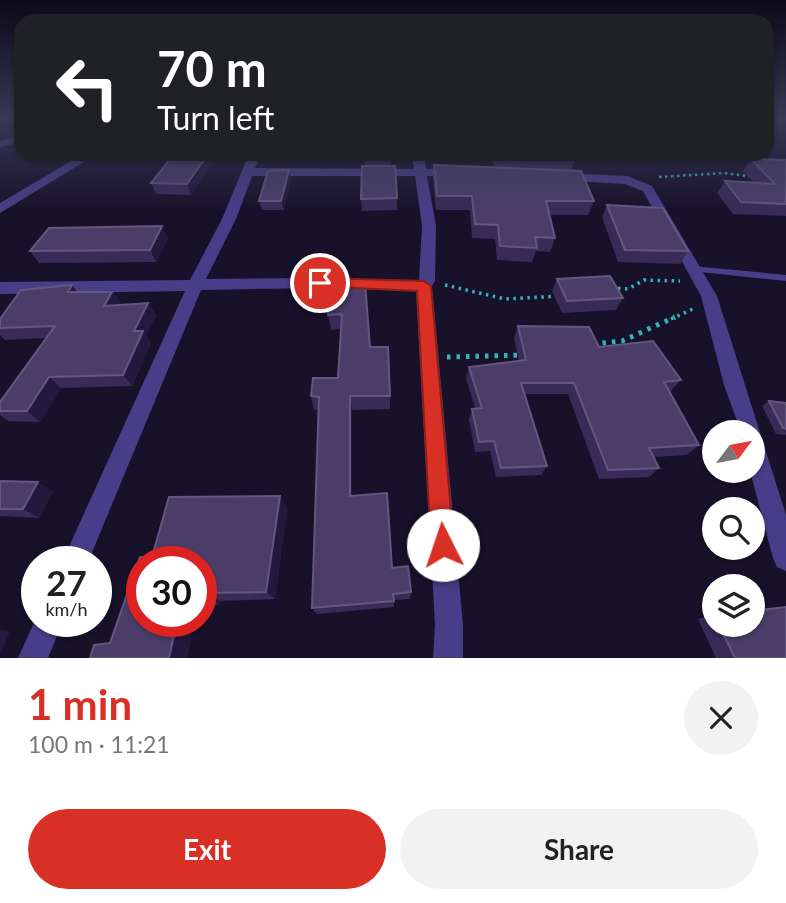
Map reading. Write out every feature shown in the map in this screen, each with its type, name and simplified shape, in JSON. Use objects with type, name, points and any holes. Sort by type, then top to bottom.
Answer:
[{"type":"street","points":[[0,209],[79,161]]},
{"type":"street","points":[[82,546],[195,286],[229,219],[252,161]]},
{"type":"street","points":[[247,172],[419,163],[476,174]]},
{"type":"street","points":[[419,163],[429,226],[426,283],[429,358],[449,625],[449,658]]},
{"type":"street","points":[[544,176],[626,180],[648,188],[701,283],[747,420]]},
{"type":"street","points":[[0,288],[426,283]]},
{"type":"street","points":[[765,481],[786,558]]},
{"type":"street","points":[[33,658],[42,637]]},
{"type":"lane","points":[[701,283],[786,278]]},
{"type":"path","points":[[626,180],[724,173],[764,177]]},
{"type":"path","points":[[588,346],[622,341],[683,315],[701,283],[644,280],[628,289],[604,288]]},
{"type":"path","points":[[426,283],[505,299],[563,295]]},
{"type":"path","points":[[429,358],[535,355]]},
{"type":"building","points":[[786,160],[786,204],[741,202],[725,181],[775,184],[753,161]]},
{"type":"building","points":[[169,161],[203,161],[187,184],[151,183]]},
{"type":"building","points":[[434,165],[581,171],[594,201],[546,201],[555,238],[535,237],[537,248],[500,246],[498,225],[475,224],[472,196],[437,196]]},
{"type":"building","points":[[362,166],[395,166],[397,198],[361,199]]},
{"type":"building","points":[[289,170],[281,201],[259,201],[268,171]]},
{"type":"building","points":[[607,205],[663,208],[688,251],[625,250]]},
{"type":"building","points":[[162,226],[150,250],[30,251],[49,228]]},
{"type":"building","points":[[610,276],[623,298],[567,301],[557,279]]},
{"type":"building","points":[[365,283],[370,347],[388,347],[390,396],[350,396],[350,496],[387,493],[392,568],[408,566],[411,592],[393,594],[394,601],[312,608],[319,397],[311,396],[313,378],[338,378],[342,314],[328,315],[329,285]]},
{"type":"building","points":[[72,285],[68,292],[112,292],[104,306],[148,303],[134,331],[143,331],[123,375],[49,377],[27,411],[0,411],[0,402],[55,326],[0,328],[0,319],[21,290]]},
{"type":"building","points":[[518,326],[589,327],[599,347],[653,341],[681,380],[664,382],[699,445],[649,448],[659,468],[608,470],[574,383],[521,383],[547,466],[501,468],[494,441],[479,442],[472,409],[482,408],[469,367],[526,360]]},
{"type":"building","points":[[769,401],[786,403],[786,429],[783,428]]},
{"type":"building","points":[[0,481],[38,482],[23,509],[0,509]]},
{"type":"building","points":[[280,496],[266,592],[217,593],[217,546],[155,546],[169,497]]},
{"type":"building","points":[[126,597],[126,637],[174,637],[169,658],[90,658],[94,645],[110,643]]},
{"type":"building","points":[[786,607],[786,658],[735,658],[725,637],[765,637],[765,609]]},
{"type":"route","points":[[320,283],[424,286],[443,545]]}]
